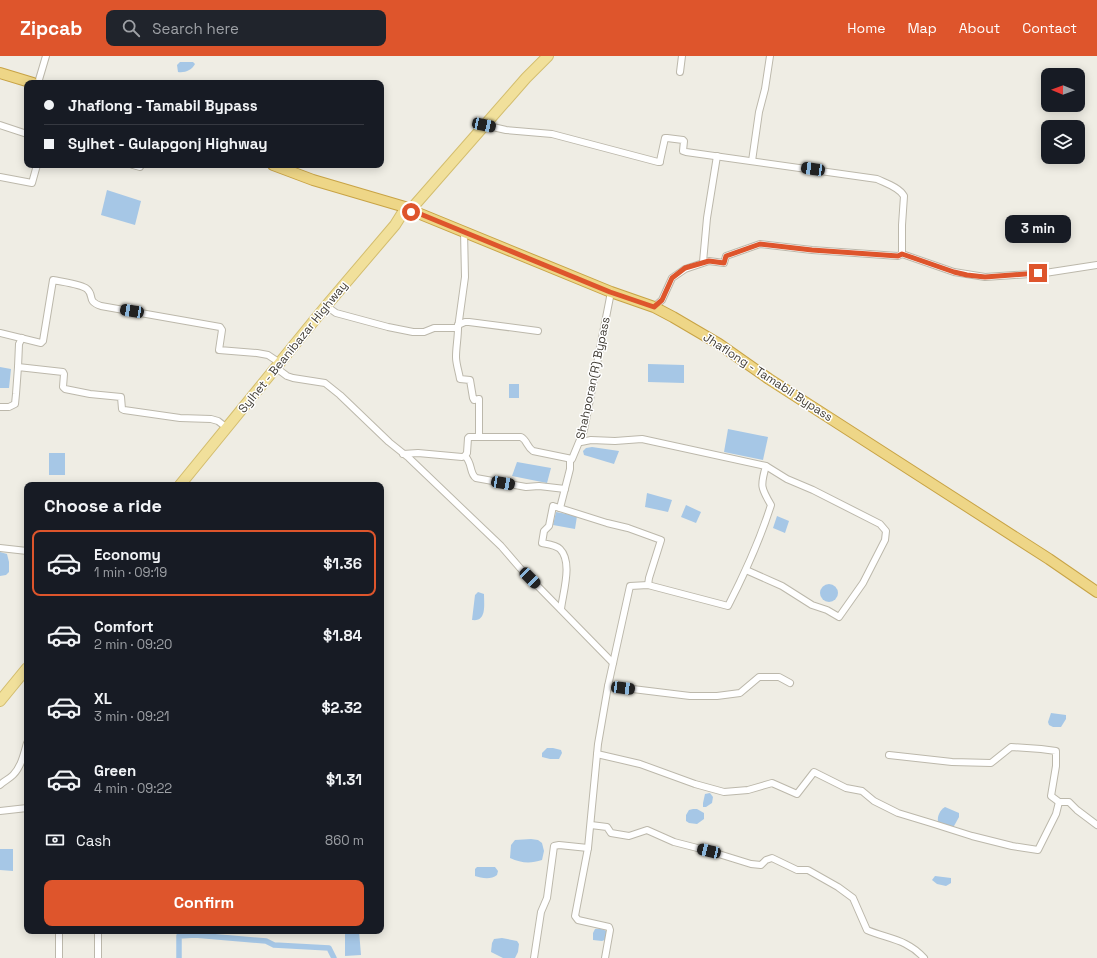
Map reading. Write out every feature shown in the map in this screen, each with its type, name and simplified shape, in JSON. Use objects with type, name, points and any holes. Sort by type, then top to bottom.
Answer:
[{"type":"highway","points":[[0,73],[24,80]]},
{"type":"highway","name":"Jhaflong - Tamabil Bypass","points":[[280,168],[313,180],[409,209],[610,292],[654,307],[719,344],[769,379],[1042,554],[1097,592]]},
{"type":"main road","points":[[409,209],[523,76],[544,56]]},
{"type":"main road","points":[[409,209],[526,78],[548,56]]},
{"type":"main road","name":"Sylhet - Beanibazar Highway","points":[[182,482],[398,227],[409,209]]},
{"type":"main road","name":"Sylhet - Beanibazar Highway","points":[[187,482],[280,366],[409,209]]},
{"type":"main road","points":[[0,701],[24,678]]},
{"type":"main road","points":[[0,708],[24,679]]},
{"type":"street","points":[[39,80],[46,56]]},
{"type":"street","points":[[680,72],[682,56]]},
{"type":"street","points":[[752,161],[759,112],[765,89],[770,56]]},
{"type":"street","points":[[0,125],[24,133]]},
{"type":"street","points":[[484,125],[506,130],[552,134],[658,162],[660,162],[665,138],[667,138],[683,140],[683,151],[686,152],[874,178],[903,193],[902,254]]},
{"type":"street","points":[[703,262],[707,218],[717,156]]},
{"type":"street","points":[[0,177],[32,183],[36,168]]},
{"type":"street","points":[[464,231],[465,277],[458,326],[456,357],[460,379],[470,380],[474,400],[480,399],[479,436]]},
{"type":"street","points":[[654,307],[662,300],[672,278],[685,268],[709,261],[724,263],[726,256],[760,244],[812,250],[898,256],[902,254],[954,272],[985,277],[1045,273],[1097,265]]},
{"type":"street","points":[[0,333],[41,343],[43,341],[53,280],[85,287],[90,292],[91,300],[94,304],[220,327],[222,330],[218,350],[268,355],[280,366],[287,376],[325,383],[501,546],[613,662]]},
{"type":"street","name":"Shahporan(R) Bypass","points":[[570,460],[575,455],[581,442],[584,430],[610,292]]},
{"type":"street","points":[[329,308],[336,313],[413,332],[424,332],[434,328],[458,326],[464,322],[538,331]]},
{"type":"street","points":[[0,406],[9,407],[15,404],[19,344],[22,338]]},
{"type":"street","points":[[18,367],[63,372],[63,387],[65,389],[90,394],[121,397],[122,409],[124,410],[180,418],[211,419],[218,421],[227,428]]},
{"type":"street","points":[[465,456],[467,453],[468,438],[472,436],[521,437],[525,438],[529,447],[533,451],[570,460],[570,469],[560,508]]},
{"type":"street","points":[[581,442],[591,440],[615,441],[642,439],[766,466],[787,479],[813,490],[880,524],[886,531],[885,540],[863,583],[839,617],[812,605],[782,586],[746,570]]},
{"type":"street","points":[[403,454],[418,452],[462,457],[465,456]]},
{"type":"street","points":[[465,456],[469,460],[472,474],[476,478],[526,487],[539,486],[565,488]]},
{"type":"street","points":[[605,958],[610,930],[609,927],[578,920],[575,916],[588,848],[597,754],[608,686],[630,586],[648,584],[728,606],[746,570],[763,530],[771,505],[763,491],[762,482],[766,466]]},
{"type":"street","points":[[561,609],[567,561],[558,547],[542,542],[544,531],[549,526],[553,506],[628,528],[661,540],[648,584]]},
{"type":"street","points":[[0,548],[24,551]]},
{"type":"street","points":[[608,686],[690,696],[718,696],[740,693],[759,677],[779,677],[790,683]]},
{"type":"street","points":[[890,755],[952,762],[991,763],[1011,747],[1056,751],[1056,766],[1051,796],[1059,802],[1069,802],[1077,810],[1097,824]]},
{"type":"street","points":[[0,785],[4,780],[13,775],[24,754]]},
{"type":"street","points":[[597,754],[640,764],[695,784],[724,792],[748,790],[772,783],[797,794],[814,772],[846,788],[862,791],[874,801],[898,814],[931,822],[972,836],[1012,846],[1038,850],[1056,814],[1059,802]]},
{"type":"street","points":[[0,811],[24,808]]},
{"type":"street","points":[[591,825],[607,827],[611,833],[629,836],[647,830],[674,842],[752,864],[761,865],[766,860],[772,858],[797,870],[808,870],[838,887],[853,898],[866,930],[902,942],[916,949],[924,958]]},
{"type":"street","points":[[534,958],[542,912],[547,898],[553,848],[556,845],[559,845],[588,848]]},
{"type":"street","points":[[58,958],[59,934]]},
{"type":"street","points":[[98,934],[98,958]]},
{"type":"water","points":[[180,62],[193,62],[195,64],[188,71],[178,72],[177,65]]},
{"type":"water","points":[[107,190],[141,201],[135,225],[101,215]]},
{"type":"water","points":[[648,364],[684,365],[684,383],[648,382]]},
{"type":"water","points":[[0,367],[11,369],[9,388],[0,388]]},
{"type":"water","points":[[509,384],[519,384],[519,398],[509,398]]},
{"type":"water","points":[[728,429],[768,437],[763,460],[724,452]]},
{"type":"water","points":[[592,447],[619,451],[614,464],[584,455],[583,451],[586,448]]},
{"type":"water","points":[[49,453],[65,453],[65,475],[49,475]]},
{"type":"water","points":[[517,462],[551,468],[547,483],[512,476]]},
{"type":"water","points":[[647,493],[672,500],[668,512],[645,507]]},
{"type":"water","points":[[686,505],[701,512],[696,523],[681,517]]},
{"type":"water","points":[[556,512],[577,516],[575,529],[553,525]]},
{"type":"water","points":[[777,516],[789,521],[785,533],[773,528]]},
{"type":"water","points":[[0,552],[7,554],[9,572],[6,575],[0,576]]},
{"type":"water","points":[[829,584],[835,587],[838,593],[835,599],[829,602],[823,599],[820,593],[823,587]]},
{"type":"water","points":[[478,592],[484,594],[484,612],[477,620],[472,620],[475,595]]},
{"type":"water","points":[[1051,713],[1066,715],[1066,719],[1061,727],[1053,727],[1049,725],[1048,722]]},
{"type":"water","points":[[547,748],[561,750],[562,753],[559,759],[542,757],[542,753]]},
{"type":"water","points":[[710,793],[713,797],[712,803],[706,807],[703,807],[705,794]]},
{"type":"water","points":[[945,807],[959,813],[959,817],[952,827],[938,822],[939,813]]},
{"type":"water","points":[[697,809],[704,813],[704,819],[697,824],[686,821],[686,815],[689,810]]},
{"type":"water","points":[[515,840],[538,840],[542,843],[544,851],[542,860],[526,862],[510,858],[511,845]]},
{"type":"water","points":[[0,849],[13,849],[13,871],[0,870]]},
{"type":"water","points":[[477,867],[495,867],[498,871],[497,875],[489,878],[475,876],[475,869]]},
{"type":"water","points":[[935,876],[951,878],[951,883],[946,886],[937,884],[932,880]]},
{"type":"water","points":[[595,929],[602,929],[608,932],[607,939],[602,941],[593,940],[593,933]]},
{"type":"water","points":[[345,934],[359,934],[361,955],[345,956]]},
{"type":"water","points":[[502,938],[517,941],[519,944],[518,952],[515,958],[503,958],[491,952],[494,939]]},
{"type":"waterway","points":[[179,958],[179,936],[195,935],[266,941],[274,945],[329,948],[334,958]]},
{"type":"route","points":[[411,212],[413,211],[523,255],[610,292],[654,307],[662,300],[672,278],[685,268],[709,261],[724,263],[726,256],[750,246],[760,244],[812,250],[898,256],[902,254],[904,256],[954,272],[985,277],[1038,273]]}]
